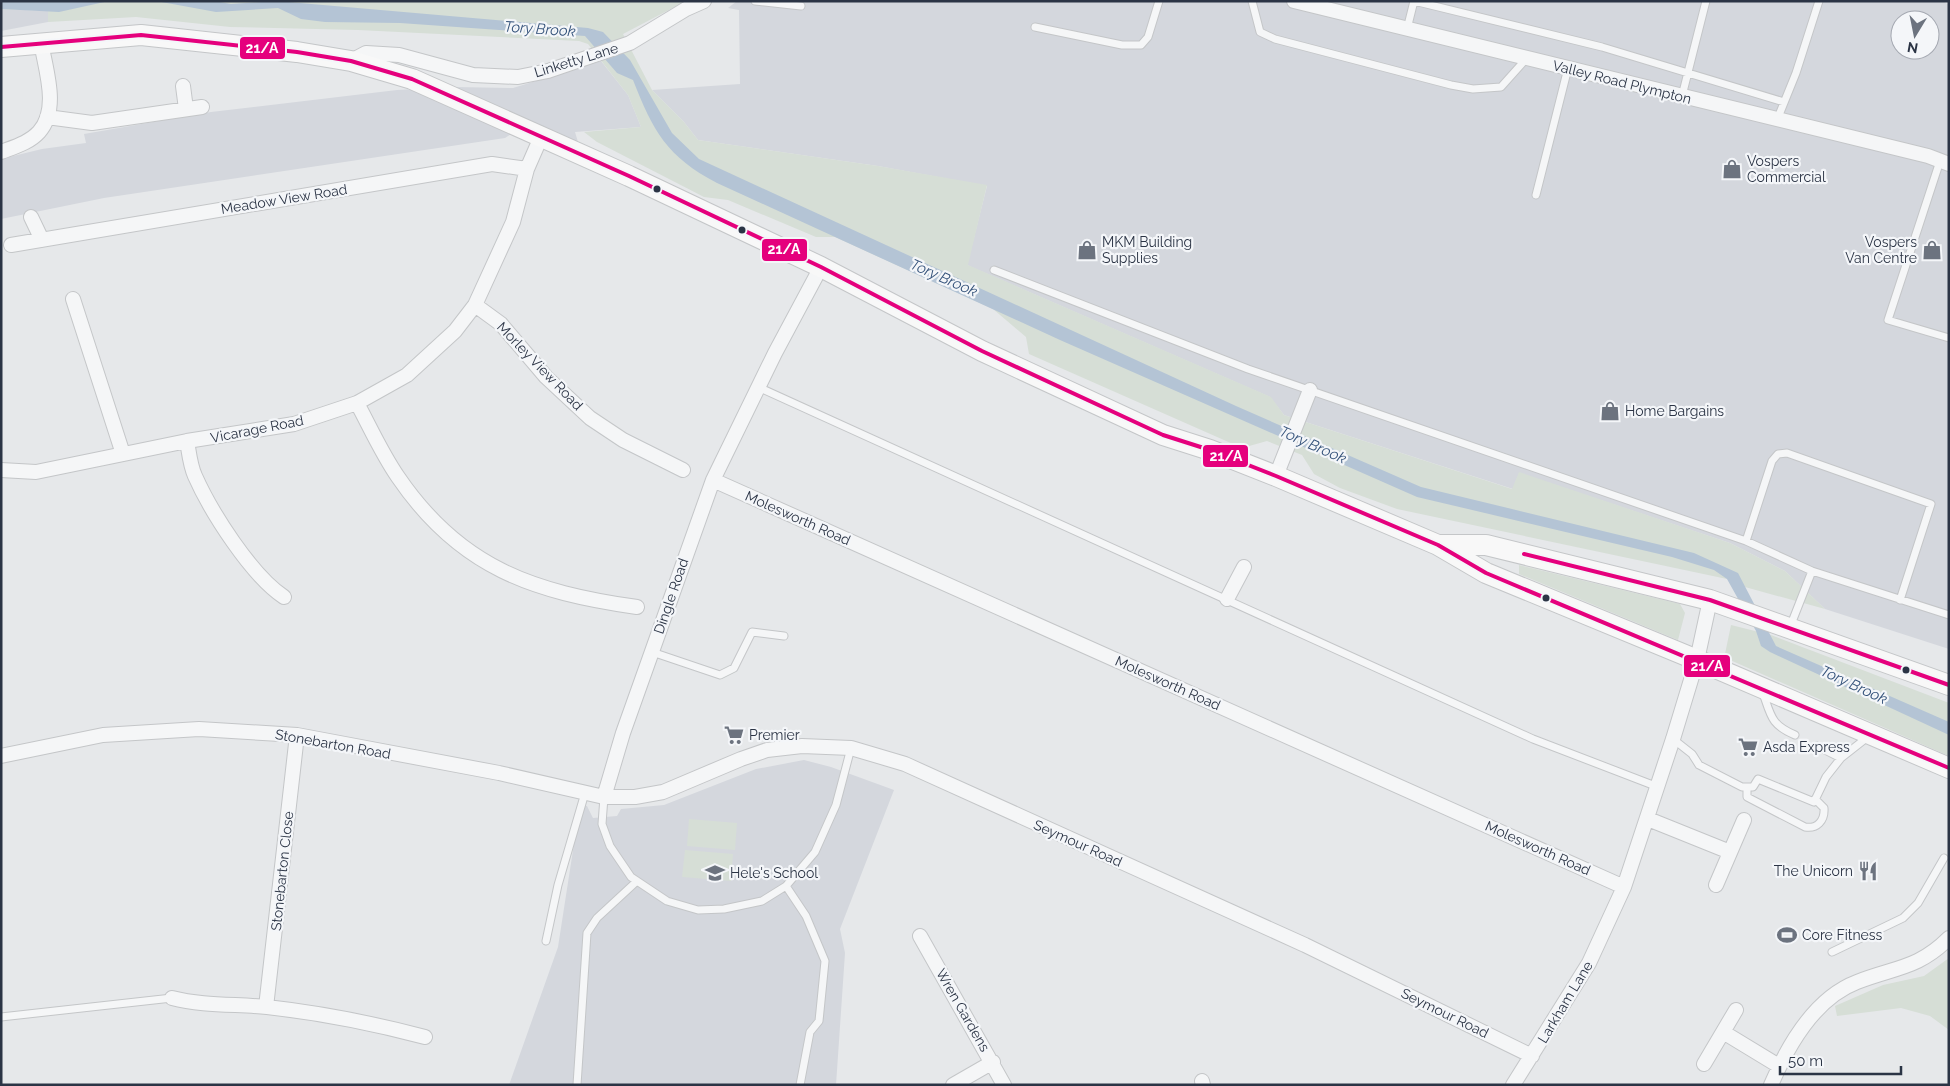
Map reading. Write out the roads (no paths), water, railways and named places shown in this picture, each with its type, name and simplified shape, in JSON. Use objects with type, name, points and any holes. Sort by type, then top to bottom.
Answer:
[{"type":"main road","points":[[1,47],[41,42],[141,35],[288,50],[351,61],[412,79],[821,267],[982,351],[1163,435],[1210,450],[1276,476],[1438,545],[1486,573],[1697,660],[1949,768]]},
{"type":"main road","points":[[1438,545],[1486,545],[1710,600],[1949,685]]},
{"type":"street","name":"Linketty Lane","points":[[351,61],[366,53],[399,55],[473,75],[518,77],[548,71],[595,56],[630,42],[686,9],[704,1]]},
{"type":"street","name":"Valley Road Plympton","points":[[1294,1],[1944,162]]},
{"type":"street","points":[[1,152],[22,144],[39,132],[47,117],[50,96],[41,42]]},
{"type":"street","points":[[183,86],[186,109]]},
{"type":"street","points":[[47,117],[92,123],[202,107]]},
{"type":"street","name":"Vicarage Road","points":[[1,470],[36,472],[187,441],[294,424],[357,403],[407,375],[455,331],[475,304],[512,222],[527,169],[541,137]]},
{"type":"street","name":"Meadow View Road","points":[[11,246],[492,164],[527,169]]},
{"type":"street","points":[[31,217],[42,240]]},
{"type":"street","name":"Dingle Road","points":[[604,797],[623,733],[713,480],[758,387],[821,267]]},
{"type":"street","points":[[73,299],[123,454]]},
{"type":"street","name":"Morley View Road","points":[[475,304],[501,324],[546,377],[590,418],[623,440],[683,470]]},
{"type":"street","points":[[1276,476],[1310,390]]},
{"type":"street","points":[[357,403],[397,476],[423,510],[451,536],[489,565],[530,584],[585,600],[637,607]]},
{"type":"street","points":[[187,441],[194,474],[220,521],[270,588],[284,598]]},
{"type":"street","name":"Molesworth Road","points":[[713,480],[1624,887]]},
{"type":"street","points":[[1227,599],[1244,567]]},
{"type":"street","name":"Larkham Lane","points":[[1513,1085],[1589,963],[1624,887],[1658,788],[1697,660],[1710,600]]},
{"type":"street","name":"Stonebarton Road","points":[[1,756],[103,735],[199,729],[297,735],[499,773],[604,797]]},
{"type":"street","name":"Stonebarton Close","points":[[266,1007],[297,735]]},
{"type":"street","name":"Seymour Road","points":[[604,797],[636,798],[663,792],[767,750],[802,746],[851,748],[905,764],[1305,945],[1532,1056]]},
{"type":"street","points":[[1648,819],[1730,852]]},
{"type":"street","points":[[1716,885],[1744,820]]},
{"type":"street","name":"Wren Gardens","points":[[920,936],[993,1062],[1004,1085]]},
{"type":"street","points":[[1771,1085],[1779,1066],[1797,1034],[1829,998],[1855,983],[1921,961],[1949,938]]},
{"type":"street","points":[[172,998],[187,1002],[266,1007],[359,1020],[425,1037]]},
{"type":"street","points":[[1704,1064],[1736,1010]]},
{"type":"street","points":[[1723,1032],[1779,1066]]},
{"type":"street","points":[[953,1085],[993,1062]]},
{"type":"lane","points":[[755,1],[801,6]]},
{"type":"lane","points":[[1035,27],[1122,45],[1141,46],[1148,36],[1159,1]]},
{"type":"lane","points":[[1252,1],[1260,32],[1275,39],[1451,85],[1473,89],[1501,87],[1527,58]]},
{"type":"lane","points":[[1407,29],[1414,1],[1602,47],[1784,102]]},
{"type":"lane","points":[[1682,96],[1706,1]]},
{"type":"lane","points":[[1777,120],[1819,1]]},
{"type":"lane","points":[[1536,195],[1568,68]]},
{"type":"lane","points":[[1944,162],[1888,320],[1949,338]]},
{"type":"lane","points":[[994,270],[1248,368],[1746,541],[1812,571],[1949,614]]},
{"type":"lane","points":[[758,387],[1533,739],[1658,788]]},
{"type":"lane","points":[[1746,541],[1772,461],[1778,454],[1787,454],[1932,504],[1900,600]]},
{"type":"lane","points":[[1782,626],[1812,571]]},
{"type":"lane","points":[[652,652],[720,675],[734,668],[752,632],[784,636]]},
{"type":"lane","points":[[1761,687],[1771,717],[1779,728],[1795,735]]},
{"type":"lane","points":[[1673,739],[1692,754],[1700,765],[1742,787],[1753,787],[1758,779],[1814,802],[1826,777],[1841,758],[1871,734]]},
{"type":"lane","points":[[1817,746],[1841,758]]},
{"type":"lane","points":[[604,797],[602,824],[610,846],[631,877],[667,900],[698,910],[724,909],[762,901],[786,886],[815,852],[836,805],[851,748]]},
{"type":"lane","points":[[1747,787],[1747,797],[1805,827],[1813,828],[1819,824],[1824,814],[1824,808],[1815,799]]},
{"type":"lane","points":[[546,941],[558,885],[585,793]]},
{"type":"lane","points":[[1832,952],[1903,918],[1918,903],[1944,858]]},
{"type":"lane","points":[[577,1085],[587,933],[597,918],[637,881]]},
{"type":"lane","points":[[786,886],[806,916],[825,961],[819,1021],[810,1032],[800,1085]]},
{"type":"lane","points":[[1,1017],[172,998]]},
{"type":"water","points":[[1,1],[109,1],[59,12],[1,9]]},
{"type":"water","name":"Tory Brook","points":[[156,1],[214,1],[231,4],[277,1],[588,28],[603,32],[630,60],[672,133],[699,159],[1236,406],[1421,487],[1694,553],[1738,573],[1776,646],[1949,722],[1949,735],[1770,652],[1761,646],[1756,631],[1727,579],[1714,570],[1672,557],[1417,497],[1060,340],[717,183],[686,163],[664,141],[655,128],[633,80],[617,73],[585,36],[400,23],[325,22],[301,19],[278,8],[216,12]]},
{"type":"place","name":"Vospers Commercial","points":[[1732,169]]},
{"type":"place","name":"MKM Building Supplies","points":[[1087,250]]},
{"type":"place","name":"Vospers Van Centre","points":[[1932,250]]},
{"type":"place","name":"Home Bargains","points":[[1610,411]]},
{"type":"place","name":"Premier","points":[[734,735]]},
{"type":"place","name":"Asda Express","points":[[1748,747]]},
{"type":"place","name":"The Unicorn","points":[[1868,871]]},
{"type":"place","name":"Hele's School","points":[[715,873]]},
{"type":"place","name":"Core Fitness","points":[[1787,935]]}]
